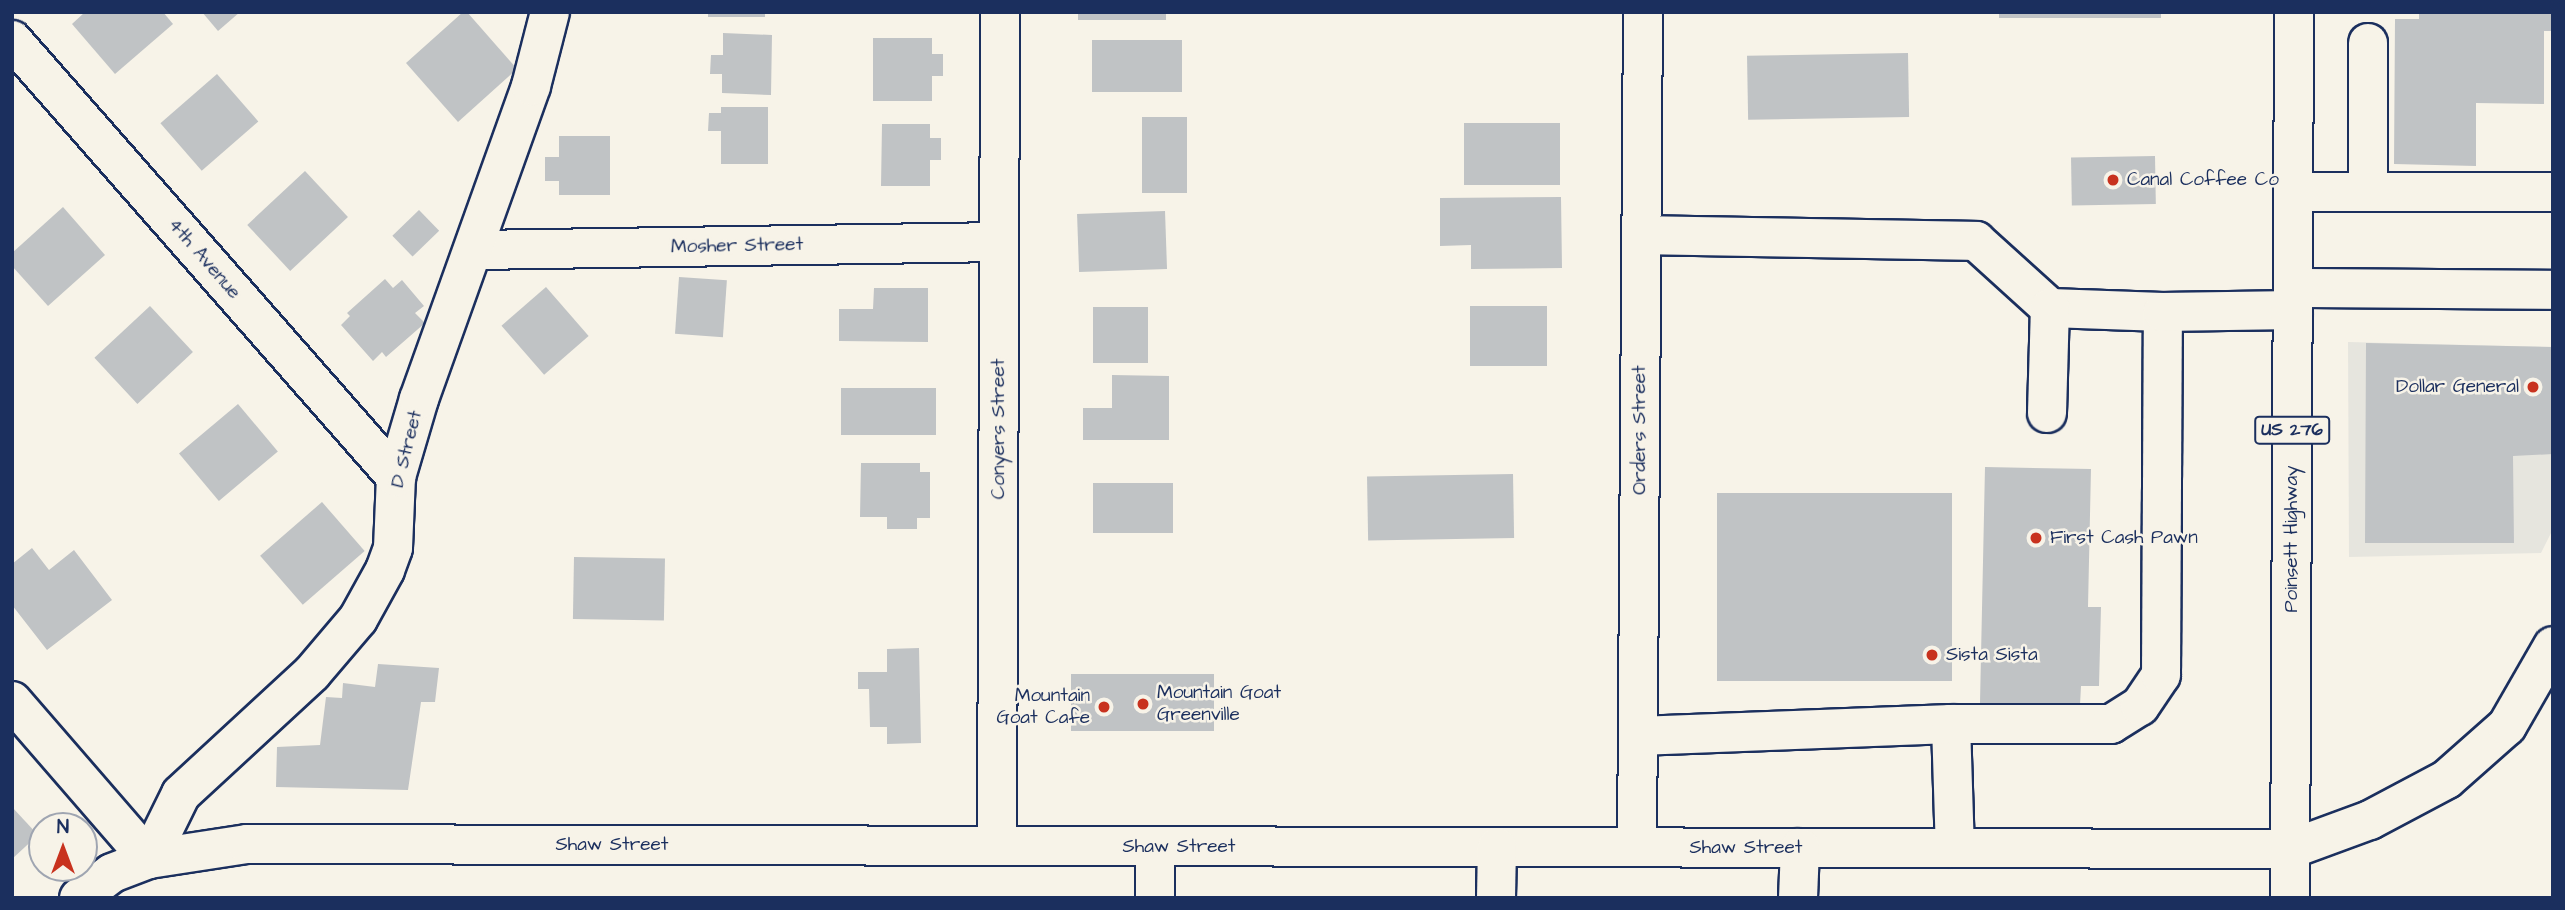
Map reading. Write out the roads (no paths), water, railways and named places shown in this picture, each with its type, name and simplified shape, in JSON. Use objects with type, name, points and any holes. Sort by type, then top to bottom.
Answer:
[{"type":"main road","name":"D Street","points":[[149,859],[181,794],[282,704],[358,619],[386,570],[393,548],[396,477],[419,399],[475,250],[531,86],[550,12]]},
{"type":"main road","name":"Conyers Street","points":[[997,846],[1000,12]]},
{"type":"main road","name":"Orders Street","points":[[1637,847],[1643,12]]},
{"type":"main road","name":"Poinsett Highway","points":[[2290,898],[2294,12]]},
{"type":"main road","name":"4th Avenue","points":[[12,40],[396,477]]},
{"type":"main road","points":[[2368,43],[2368,191]]},
{"type":"main road","points":[[2293,191],[2553,192]]},
{"type":"main road","points":[[1642,235],[1976,241],[2050,308],[2163,312],[2293,299],[2553,290]]},
{"type":"main road","name":"Mosher Street","points":[[475,250],[999,242]]},
{"type":"main road","points":[[2047,413],[2050,308]]},
{"type":"main road","points":[[1638,737],[1951,724],[2111,724],[2140,706],[2161,675],[2163,312]]},
{"type":"main road","points":[[2291,849],[2370,820],[2447,779],[2507,726],[2551,652]]},
{"type":"main road","points":[[12,701],[149,859]]},
{"type":"main road","points":[[1951,724],[1955,848]]},
{"type":"main road","name":"Shaw Street","points":[[79,898],[112,873],[149,859],[247,844],[2291,849]]},
{"type":"main road","points":[[1155,847],[1155,898]]},
{"type":"main road","points":[[1496,898],[1497,847]]},
{"type":"main road","points":[[1798,898],[1800,848]]},
{"type":"place","name":"Canal Coffee Co","points":[[2113,180]]},
{"type":"place","name":"Dollar General","points":[[2533,387]]},
{"type":"place","name":"First Cash Pawn","points":[[2036,538]]},
{"type":"place","name":"Sista Sista","points":[[1932,655]]},
{"type":"place","name":"Mountain Goat Greenville","points":[[1143,704]]},
{"type":"place","name":"Mountain Goat Cafe","points":[[1104,707]]}]
